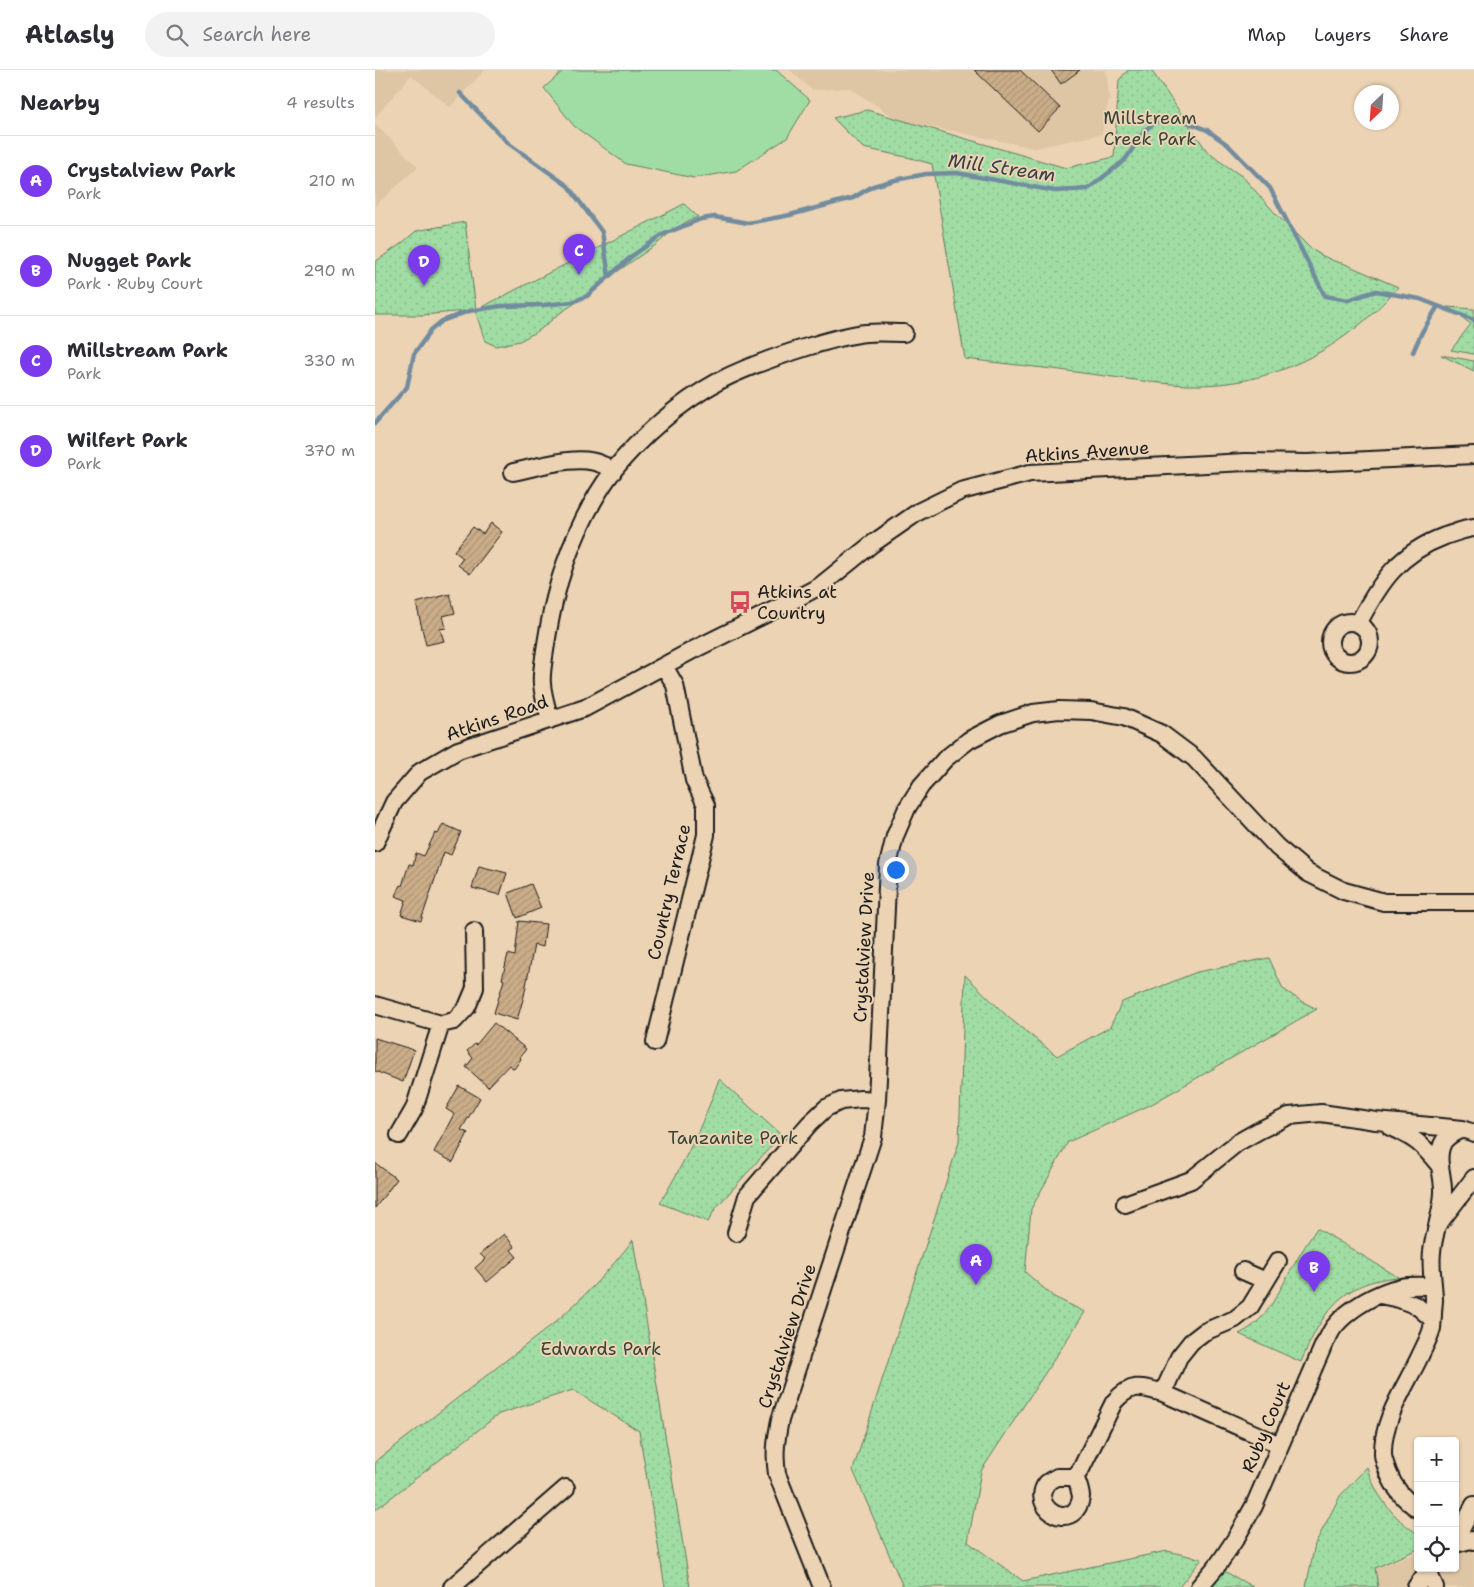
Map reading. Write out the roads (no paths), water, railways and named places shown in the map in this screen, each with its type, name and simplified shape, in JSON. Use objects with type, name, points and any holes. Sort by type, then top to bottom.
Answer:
[{"type":"street","points":[[550,720],[542,682],[548,626],[557,588],[569,550],[613,472],[651,432],[682,405],[718,382],[749,367],[782,354],[866,333],[904,333]]},
{"type":"street","name":"Atkins Avenue","points":[[664,666],[820,586],[872,544],[918,512],[961,491],[1030,473],[1246,462],[1307,463],[1474,455]]},
{"type":"street","points":[[513,472],[560,462],[585,460],[603,465],[613,472]]},
{"type":"street","points":[[1358,624],[1380,585],[1404,558],[1429,542],[1465,529],[1474,528]]},
{"type":"street","name":"Atkins Road","points":[[375,843],[394,802],[420,772],[458,750],[585,708],[664,666]]},
{"type":"street","name":"Country Terrace","points":[[655,1042],[706,834],[707,805],[693,780],[675,685],[664,666]]},
{"type":"street","name":"Crystalview Drive","points":[[822,1587],[777,1474],[775,1442],[783,1412],[873,1137],[877,1100],[885,901],[888,865],[895,836],[907,808],[921,786],[945,758],[969,740],[1000,724],[1033,713],[1059,710],[1091,710],[1124,717],[1162,734],[1194,758],[1277,846],[1308,874],[1343,892],[1384,902],[1474,902]]},
{"type":"street","points":[[375,1005],[441,1024],[454,1021],[467,1007],[475,988],[474,931]]},
{"type":"street","points":[[399,1135],[414,1110],[441,1024]]},
{"type":"street","points":[[736,1233],[747,1196],[810,1123],[826,1108],[841,1101],[877,1100]]},
{"type":"street","points":[[1125,1204],[1191,1180],[1237,1143],[1289,1116],[1321,1113],[1468,1131]]},
{"type":"street","points":[[1376,1121],[1409,1135],[1423,1146],[1439,1165],[1443,1175],[1439,1224]]},
{"type":"street","points":[[1439,1165],[1440,1153],[1445,1141],[1452,1134],[1468,1131]]},
{"type":"street","points":[[1414,1507],[1401,1496],[1390,1477],[1383,1456],[1384,1434],[1432,1328],[1434,1300],[1431,1254],[1434,1234],[1439,1224],[1474,1178]]},
{"type":"street","points":[[1163,1393],[1179,1357],[1191,1342],[1204,1332],[1235,1319],[1250,1307],[1278,1261]]},
{"type":"street","points":[[1243,1271],[1265,1281]]},
{"type":"street","name":"Ruby Court","points":[[1199,1587],[1220,1562],[1254,1506],[1324,1344],[1334,1327],[1350,1311],[1380,1295],[1403,1286],[1433,1286]]},
{"type":"street","points":[[1380,1295],[1399,1299],[1417,1306],[1432,1319]]},
{"type":"street","points":[[1075,1477],[1081,1470],[1114,1402],[1121,1394],[1131,1388],[1143,1386],[1280,1445]]},
{"type":"street","points":[[452,1587],[566,1488]]},
{"type":"street","points":[[1459,1520],[1472,1508]]},
{"type":"street","points":[[1459,1536],[1472,1508]]},
{"type":"street","points":[[1459,1542],[1474,1541]]},
{"type":"street","points":[[1416,1587],[1428,1572]]},
{"type":"street","points":[[1430,1572],[1435,1587]]},
{"type":"waterway","points":[[460,93],[508,143],[568,186],[602,232],[609,276]]},
{"type":"waterway","name":"Mill Stream","points":[[375,423],[407,387],[414,354],[431,330],[442,321],[469,311],[501,306],[572,302],[587,296],[632,256],[662,235],[701,219],[715,217],[748,223],[790,215],[853,198],[873,186],[926,174],[957,173],[1055,191],[1088,189],[1125,160],[1145,130],[1162,118],[1179,119],[1207,130],[1228,145],[1270,188],[1325,296],[1348,300],[1376,291],[1420,299],[1474,320]]},
{"type":"waterway","points":[[1413,352],[1422,332],[1438,306]]},
{"type":"place","name":"Millstream Park","points":[[579,275]]},
{"type":"place","name":"Wilfert Park","points":[[424,286]]},
{"type":"place","name":"Atkins at Country","points":[[740,602]]},
{"type":"place","name":"Crystalview Park","points":[[976,1285]]},
{"type":"place","name":"Nugget Park","points":[[1314,1292]]},
{"type":"park label","name":"Millstream Creek Park","points":[[1150,128]]},
{"type":"park label","name":"Tanzanite Park","points":[[733,1138]]},
{"type":"park label","name":"Edwards Park","points":[[601,1349]]}]
